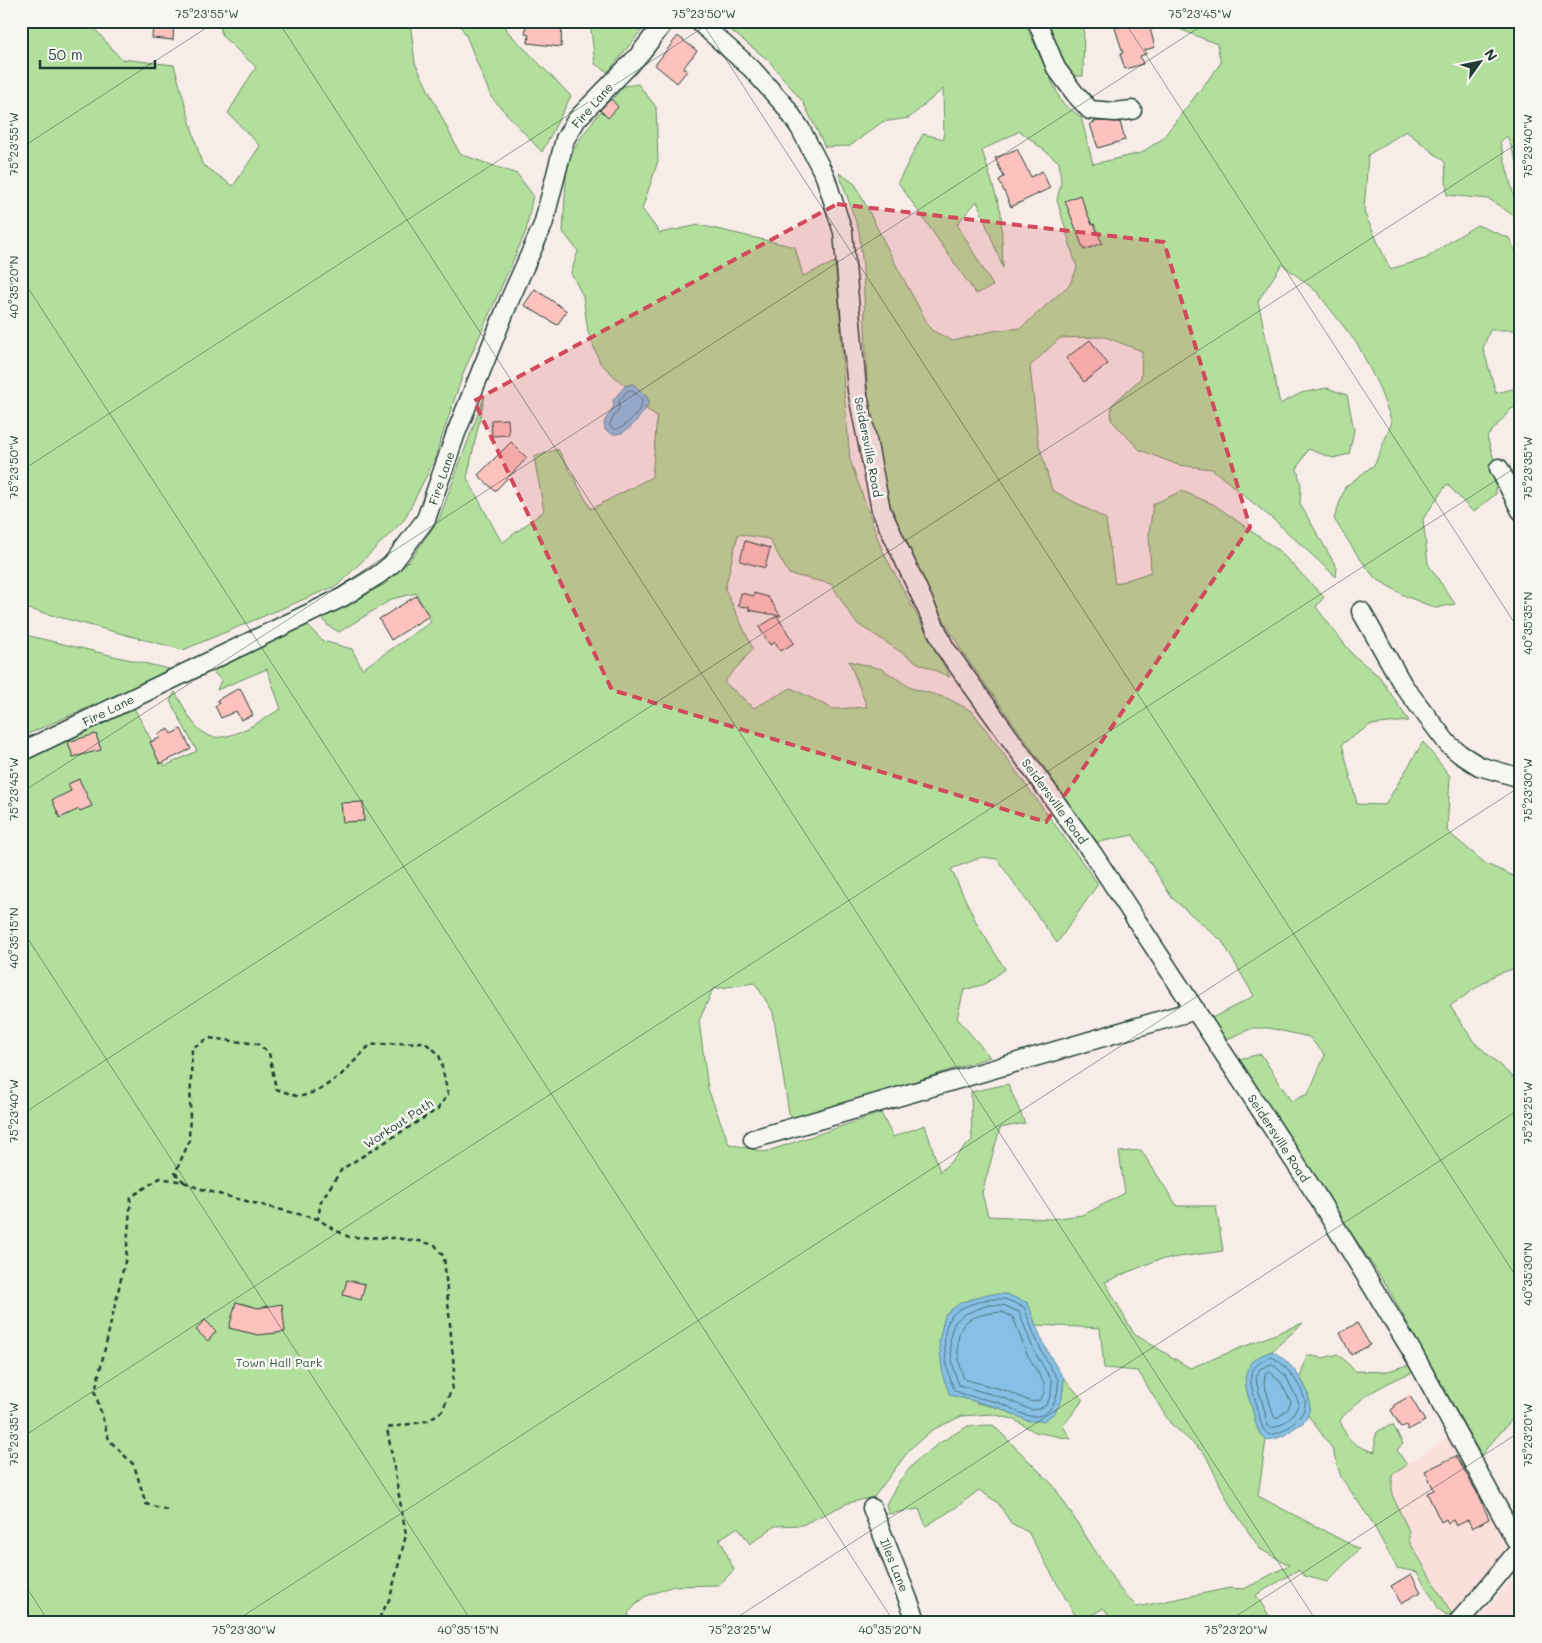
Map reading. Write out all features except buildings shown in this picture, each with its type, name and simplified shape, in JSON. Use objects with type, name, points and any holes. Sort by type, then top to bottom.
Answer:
[{"type":"street","name":"Fire Lane","points":[[21,752],[343,597],[392,564],[426,519],[456,433],[510,299],[543,224],[565,139],[577,120],[639,54],[665,21]]},
{"type":"street","name":"Seidersville Road","points":[[698,21],[752,70],[779,99],[800,128],[825,176],[843,232],[857,390],[882,510],[945,648],[1093,854],[1315,1193],[1413,1353],[1520,1549]]},
{"type":"street","points":[[1036,21],[1056,68],[1090,110],[1115,112],[1132,110]]},
{"type":"street","points":[[1499,468],[1521,511]]},
{"type":"street","points":[[1361,611],[1403,685],[1448,744],[1479,766],[1521,778]]},
{"type":"street","points":[[753,1139],[1196,1010]]},
{"type":"street","name":"Illes Lane","points":[[872,1508],[918,1622]]},
{"type":"street","points":[[1458,1622],[1520,1549]]},
{"type":"path","name":"Workout Path","points":[[184,1182],[175,1173],[189,1142],[192,1048],[209,1038],[258,1044],[269,1053],[276,1089],[299,1097],[318,1091],[341,1075],[370,1045],[424,1042],[439,1054],[448,1094],[438,1109],[342,1169],[321,1201],[318,1219]]},
{"type":"path","points":[[167,1510],[146,1504],[134,1465],[108,1440],[95,1392],[126,1257],[131,1197],[160,1178],[184,1182],[226,1196],[318,1219],[349,1237],[419,1240],[435,1245],[444,1257],[454,1369],[452,1389],[442,1410],[427,1421],[387,1428],[406,1535],[390,1598],[377,1622]]},
{"type":"highlighted area","points":[[837,204],[1164,242],[1250,527],[1046,822],[612,690],[474,401]]},
{"type":"shaded area","points":[[1451,1435],[1502,1529],[1505,1545],[1504,1553],[1469,1597],[1452,1614],[1409,1541],[1409,1531],[1392,1495],[1391,1475]]},
{"type":"shaded area","points":[[1518,1577],[1521,1578],[1521,1622],[1472,1622],[1511,1581]]},
{"type":"green space","points":[[21,21],[88,21],[121,59],[174,65],[202,164],[233,186],[260,146],[228,113],[256,67],[222,36],[219,21],[410,21],[415,63],[460,154],[517,174],[533,195],[526,231],[464,371],[433,463],[404,520],[338,585],[183,650],[21,607]]},
{"type":"green space","points":[[457,21],[503,21],[508,32],[571,96],[542,152],[491,97],[465,33]]},
{"type":"green space","points":[[588,21],[649,21],[608,72],[595,64],[591,29]]},
{"type":"green space","points":[[719,21],[1024,21],[1062,103],[1081,117],[1093,164],[1141,153],[1162,139],[1221,63],[1217,44],[1174,27],[1172,21],[1521,21],[1521,116],[1513,141],[1521,149],[1521,173],[1507,136],[1500,142],[1520,220],[1489,199],[1447,195],[1445,162],[1406,131],[1368,155],[1364,212],[1390,269],[1425,259],[1477,225],[1509,238],[1521,263],[1521,330],[1490,330],[1483,348],[1496,393],[1521,387],[1521,405],[1511,409],[1487,437],[1494,459],[1496,494],[1473,512],[1447,484],[1423,519],[1428,564],[1455,604],[1436,608],[1405,596],[1375,578],[1334,519],[1345,487],[1375,464],[1392,422],[1378,385],[1358,345],[1317,292],[1282,264],[1258,301],[1280,404],[1301,393],[1327,388],[1347,395],[1354,430],[1349,454],[1333,458],[1308,449],[1297,469],[1301,485],[1300,504],[1337,568],[1336,577],[1274,520],[1212,469],[1178,465],[1140,450],[1111,420],[1112,405],[1141,378],[1142,351],[1105,337],[1060,338],[1030,366],[1038,441],[1052,490],[1106,519],[1115,584],[1151,572],[1149,534],[1153,504],[1182,491],[1215,505],[1279,551],[1324,597],[1316,607],[1353,655],[1379,676],[1409,721],[1370,725],[1342,744],[1357,804],[1385,805],[1423,742],[1450,776],[1447,831],[1486,864],[1521,879],[1521,966],[1495,975],[1450,1006],[1474,1042],[1515,1079],[1521,1076],[1521,1409],[1481,1455],[1385,1283],[1332,1205],[1239,1059],[1261,1054],[1291,1101],[1308,1094],[1325,1055],[1309,1037],[1269,1028],[1253,1028],[1225,1040],[1210,1019],[1254,996],[1222,941],[1172,898],[1133,835],[1094,843],[1045,768],[963,653],[921,580],[890,504],[874,443],[867,384],[863,268],[859,231],[839,173],[855,184],[931,330],[953,341],[993,331],[1021,328],[1070,284],[1077,268],[1057,200],[1061,183],[1059,162],[1020,131],[982,150],[1001,212],[1003,268],[977,201],[957,224],[993,286],[976,294],[898,182],[923,134],[944,139],[943,89],[909,118],[882,122],[850,146],[825,147],[803,102],[768,60]]},
{"type":"green space","points":[[1044,21],[1084,21],[1083,76],[1070,76],[1055,54]]},
{"type":"green space","name":"Town Hall Park","points":[[638,84],[656,107],[658,161],[642,209],[660,233],[699,225],[795,247],[803,276],[835,262],[850,460],[882,550],[950,677],[918,663],[856,623],[831,584],[789,574],[769,539],[738,534],[725,589],[753,649],[724,682],[754,708],[791,688],[833,709],[867,707],[849,661],[882,669],[911,688],[947,698],[973,712],[1098,884],[1057,943],[997,859],[982,857],[951,869],[977,924],[1005,969],[985,984],[964,990],[957,1018],[990,1057],[796,1120],[789,1113],[773,1012],[755,983],[713,989],[699,1021],[708,1089],[729,1144],[765,1152],[881,1113],[893,1137],[925,1125],[940,1172],[972,1140],[971,1092],[1008,1084],[1025,1123],[1000,1128],[982,1193],[988,1216],[1051,1219],[1083,1215],[1125,1193],[1119,1152],[1141,1150],[1177,1206],[1216,1206],[1223,1251],[1157,1260],[1105,1282],[1134,1334],[1190,1368],[1303,1323],[1272,1351],[1260,1356],[1246,1388],[1259,1432],[1266,1440],[1258,1496],[1359,1549],[1327,1582],[1305,1576],[1298,1570],[1256,1595],[1273,1622],[1258,1622],[1253,1616],[1236,1622],[1113,1622],[1104,1608],[1079,1622],[1028,1532],[1011,1523],[998,1503],[979,1490],[926,1526],[919,1509],[888,1514],[886,1504],[900,1480],[917,1460],[941,1442],[968,1426],[993,1425],[1053,1485],[1119,1588],[1137,1607],[1230,1588],[1244,1589],[1289,1565],[1260,1549],[1229,1503],[1205,1454],[1170,1423],[1138,1371],[1104,1368],[1100,1328],[1035,1325],[1028,1303],[976,1403],[1000,1408],[1028,1421],[1062,1398],[1064,1378],[1083,1400],[1063,1426],[1071,1439],[1035,1432],[1013,1419],[991,1414],[962,1416],[932,1430],[910,1449],[874,1497],[848,1503],[802,1525],[775,1526],[750,1544],[738,1527],[720,1539],[734,1570],[719,1585],[673,1586],[644,1597],[628,1613],[631,1622],[21,1622],[21,760],[134,708],[165,766],[197,751],[170,701],[175,692],[196,726],[205,734],[213,737],[223,737],[244,730],[281,709],[267,669],[217,690],[221,680],[212,671],[215,664],[306,624],[323,641],[352,649],[362,669],[431,622],[416,593],[392,599],[339,632],[327,625],[322,617],[350,599],[384,585],[410,560],[439,519],[485,395],[467,478],[502,543],[544,511],[534,457],[558,449],[591,509],[652,477],[657,416],[646,409],[649,401],[646,396],[633,384],[625,386],[600,363],[588,332],[583,296],[571,273],[578,251],[563,232],[567,162],[580,139],[596,117],[624,86]]},
{"type":"green space","points":[[21,634],[173,670],[21,737]]},
{"type":"green space","points":[[1338,1354],[1355,1371],[1384,1372],[1409,1365],[1413,1372],[1373,1392],[1355,1404],[1340,1420],[1345,1433],[1352,1442],[1375,1452],[1377,1432],[1393,1425],[1403,1444],[1397,1450],[1407,1465],[1392,1475],[1392,1495],[1409,1531],[1409,1541],[1452,1614],[1446,1615],[1439,1609],[1417,1572],[1397,1568],[1370,1519],[1341,1477],[1332,1448],[1307,1414],[1308,1396],[1300,1378],[1307,1355],[1323,1358]]},
{"type":"water","points":[[633,384],[646,396],[649,401],[647,406],[636,422],[626,430],[616,434],[610,433],[605,430],[604,422],[614,406],[613,400],[625,386]]},
{"type":"water","points":[[987,1294],[1006,1294],[1028,1303],[1043,1342],[1064,1378],[1062,1398],[1055,1413],[1043,1421],[1028,1421],[1000,1408],[950,1395],[943,1377],[939,1341],[945,1315],[960,1303]]},
{"type":"water","points":[[1272,1351],[1280,1356],[1296,1372],[1303,1382],[1310,1403],[1309,1413],[1304,1422],[1281,1437],[1266,1440],[1259,1432],[1255,1422],[1245,1377],[1251,1362]]}]
